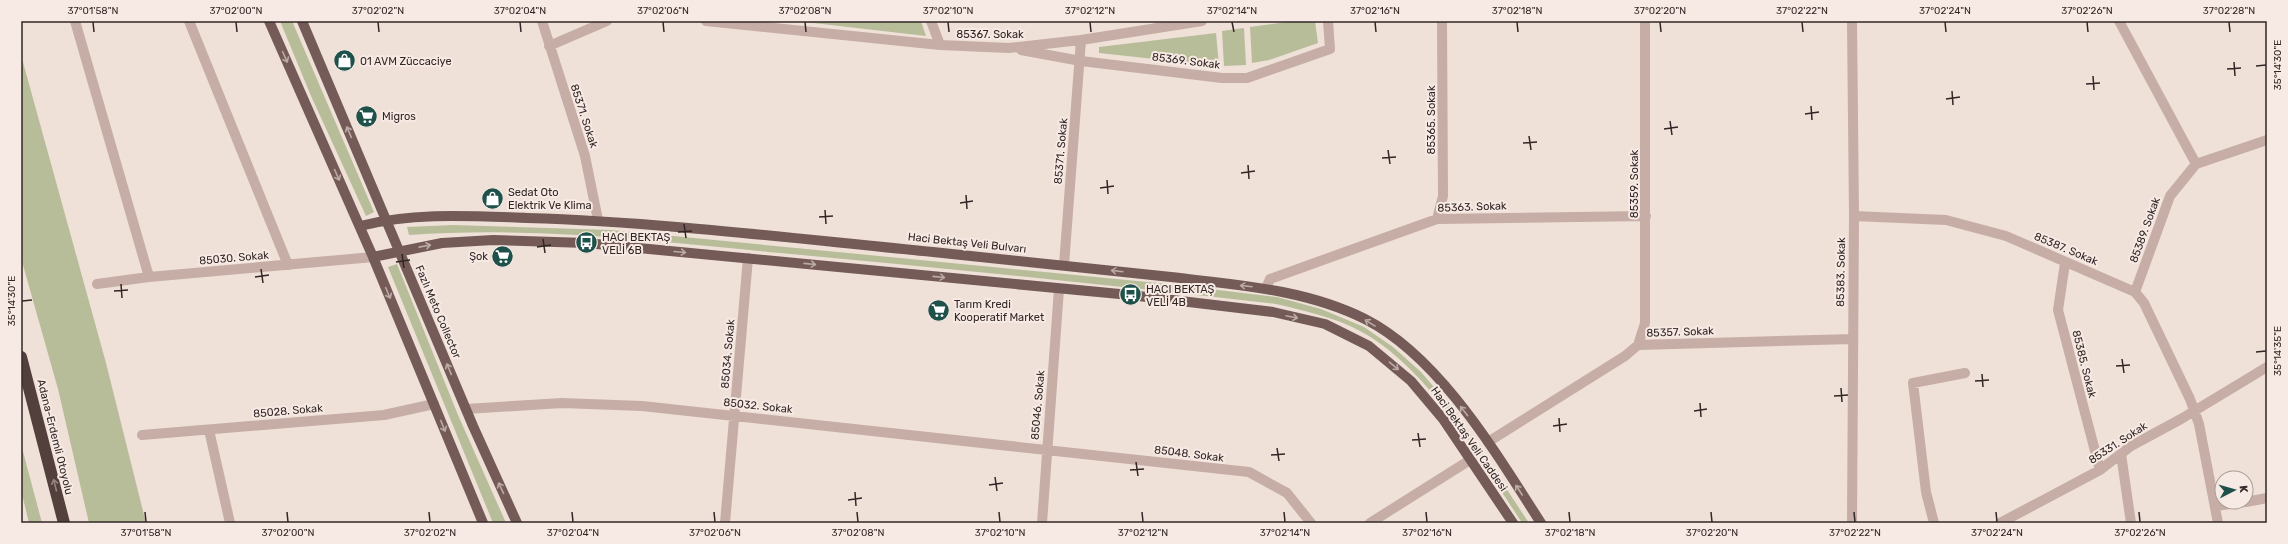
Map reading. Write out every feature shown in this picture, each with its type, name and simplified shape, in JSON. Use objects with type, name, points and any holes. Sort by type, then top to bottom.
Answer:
[{"type":"highway","name":"Adana-Erdemli Otoyolu","points":[[21,357],[64,523]]},
{"type":"main road","points":[[269,21],[360,226],[483,523]]},
{"type":"main road","name":"Fazlı Meto Collector","points":[[302,21],[387,219],[466,409],[517,523]]},
{"type":"main road","name":"Haci Bektaş Veli Bulvarı","points":[[387,219],[472,217],[598,220],[1064,265],[1266,288],[1325,302],[1368,320],[1429,367],[1488,442]]},
{"type":"main road","points":[[360,226],[387,219]]},
{"type":"main road","points":[[373,257],[442,243],[493,240],[586,244],[748,258],[1059,289]]},
{"type":"main road","name":"Haci Bektaş Veli Caddesi","points":[[1059,289],[1274,312],[1325,324],[1370,346],[1411,381],[1442,419],[1513,523]]},
{"type":"main road","name":"Haci Bektaş Veli Caddesi","points":[[1488,442],[1541,523]]},
{"type":"street","points":[[75,21],[149,276]]},
{"type":"street","points":[[189,21],[288,265]]},
{"type":"street","name":"85371. Sokak","points":[[542,21],[584,156],[598,220]]},
{"type":"street","points":[[550,46],[607,21]]},
{"type":"street","name":"85367. Sokak","points":[[706,21],[940,45],[1009,48],[1082,40],[1202,21]]},
{"type":"street","points":[[931,21],[940,45]]},
{"type":"street","name":"85369. Sokak","points":[[1009,48],[1081,61],[1222,78],[1247,78],[1330,49],[1328,21]]},
{"type":"street","name":"85365. Sokak","points":[[1437,219],[1443,196],[1442,21]]},
{"type":"street","name":"85359. Sokak","points":[[1638,345],[1645,323],[1645,21]]},
{"type":"street","name":"85383. Sokak","points":[[1852,21],[1854,216],[1852,523]]},
{"type":"street","points":[[2119,21],[2196,164],[2267,140]]},
{"type":"street","name":"85371. Sokak","points":[[1064,265],[1082,40]]},
{"type":"street","name":"85389. Sokak","points":[[2135,292],[2170,196],[2196,164]]},
{"type":"street","name":"85363. Sokak","points":[[1266,288],[1270,279],[1437,219],[1646,216]]},
{"type":"street","name":"85387. Sokak","points":[[1854,216],[1946,220],[2006,236],[2135,292]]},
{"type":"street","name":"85030. Sokak","points":[[97,284],[149,276],[373,257]]},
{"type":"street","name":"85034. Sokak","points":[[725,523],[748,258]]},
{"type":"street","name":"85385. Sokak","points":[[2065,262],[2058,310],[2100,470]]},
{"type":"street","name":"85046. Sokak","points":[[1042,523],[1046,449],[1059,289]]},
{"type":"street","points":[[2135,292],[2144,303],[2194,411],[2214,497]]},
{"type":"street","name":"85357. Sokak","points":[[1488,442],[1625,356],[1638,345],[1852,339]]},
{"type":"street","name":"85331. Sokak","points":[[2000,523],[2100,470],[2122,454],[2267,367]]},
{"type":"street","points":[[1934,523],[1926,492],[1913,383],[1965,373]]},
{"type":"street","name":"85032. Sokak","points":[[466,409],[562,403],[642,406],[1046,449]]},
{"type":"street","name":"85028. Sokak","points":[[142,435],[384,415],[434,404]]},
{"type":"street","points":[[209,430],[230,523]]},
{"type":"street","name":"85048. Sokak","points":[[1046,449],[1249,472],[1287,493],[1310,523]]},
{"type":"street","points":[[2122,454],[2131,523]]},
{"type":"street","points":[[1370,523],[1470,460]]},
{"type":"street","points":[[2254,500],[2267,498]]},
{"type":"street","points":[[2216,510],[2218,523]]},
{"type":"green space","points":[[280,21],[292,21],[374,212],[366,216],[311,96]]},
{"type":"green space","points":[[796,21],[921,21],[926,36]]},
{"type":"green space","points":[[1295,21],[1315,21],[1318,43],[1269,60],[1252,63],[1250,27]]},
{"type":"green space","points":[[1244,28],[1246,65],[1224,66],[1222,31]]},
{"type":"green space","points":[[1216,33],[1219,66],[1099,53],[1099,47]]},
{"type":"green space","points":[[21,55],[106,363],[146,523],[89,523],[58,389],[21,258]]},
{"type":"green space","points":[[453,225],[611,230],[1168,284],[1277,297],[1321,309],[1364,327],[1393,347],[1421,372],[1457,414],[1529,523],[1522,523],[1471,444],[1430,391],[1408,367],[1385,347],[1360,331],[1319,315],[1276,304],[1090,283],[687,244],[594,236],[502,232],[409,235],[407,227]]},
{"type":"green space","points":[[397,264],[458,415],[506,523],[493,523],[388,267]]},
{"type":"green space","points":[[21,444],[42,523],[29,523],[21,490]]},
{"type":"place","name":"01 AVM Züccaciye","points":[[344,61]]},
{"type":"place","name":"Migros","points":[[367,116]]},
{"type":"place","name":"Sedat Oto Elektrik Ve Klima","points":[[492,198]]},
{"type":"place","name":"HACI BEKTAŞ VELİ 6B","points":[[586,243]]},
{"type":"place","name":"Şok","points":[[503,256]]},
{"type":"place","name":"HACI BEKTAŞ VELİ 4B","points":[[1130,295]]},
{"type":"place","name":"Tarım Kredi Kooperatif Market","points":[[938,310]]}]
